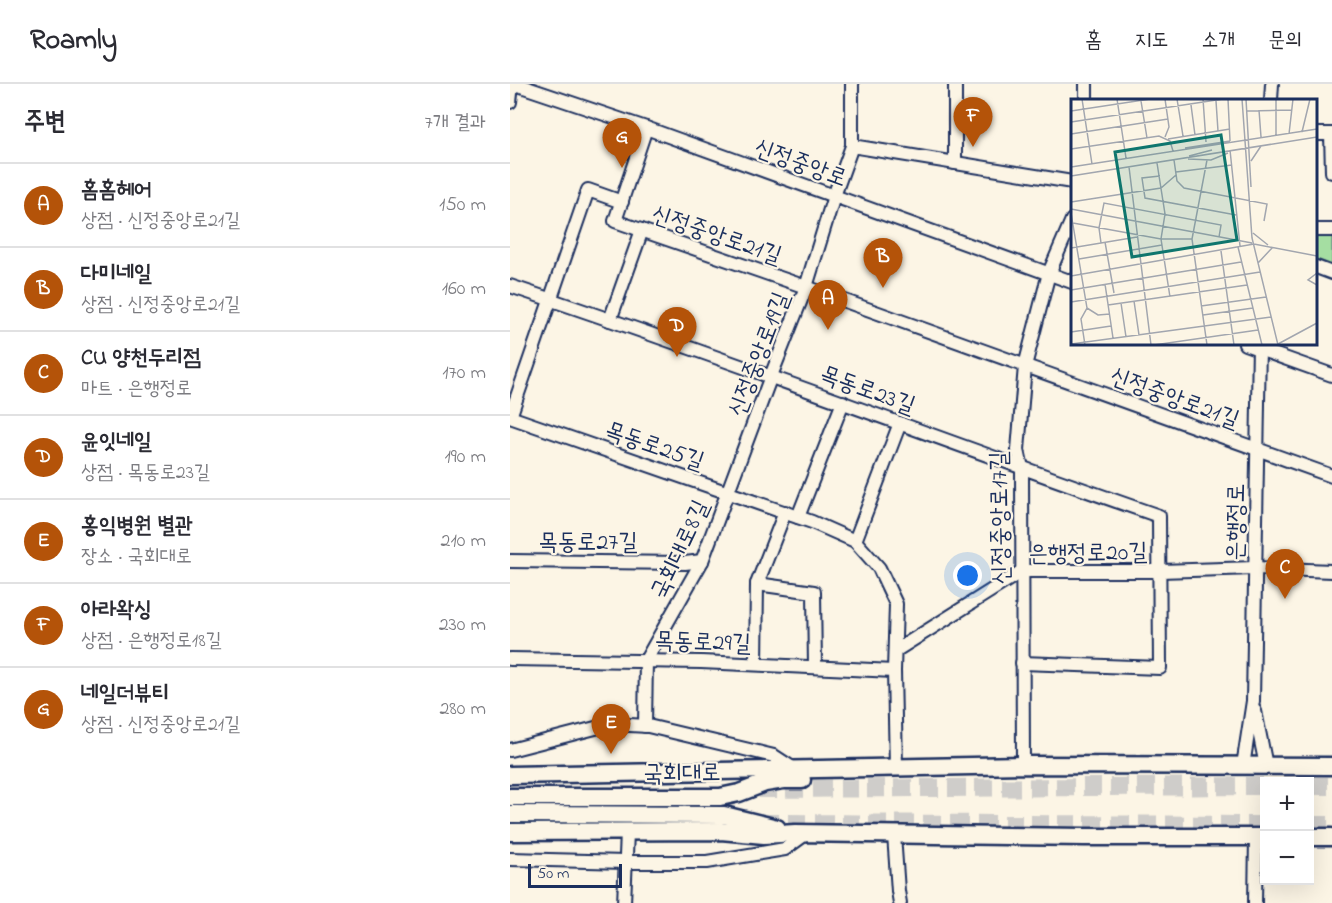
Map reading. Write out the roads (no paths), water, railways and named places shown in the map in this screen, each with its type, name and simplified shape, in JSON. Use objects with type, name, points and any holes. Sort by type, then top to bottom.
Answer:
[{"type":"main road","points":[[510,775],[1023,765],[1332,766]]},
{"type":"main road","name":"국회대로","points":[[510,797],[720,797],[739,793],[765,783],[784,780],[841,779],[892,767]]},
{"type":"main road","name":"국회대로","points":[[510,814],[724,815],[801,833]]},
{"type":"main road","points":[[510,832],[721,831],[764,835],[801,833],[1260,837]]},
{"type":"main road","points":[[1314,837],[1332,837]]},
{"type":"street","points":[[510,102],[513,84]]},
{"type":"street","name":"신정중앙로","points":[[513,84],[646,128],[1071,282]]},
{"type":"street","name":"신정중앙로19길","points":[[728,493],[806,287],[852,146],[852,84]]},
{"type":"street","points":[[954,163],[955,84]]},
{"type":"street","points":[[1271,99],[1272,84]]},
{"type":"street","name":"신정중앙로21길","points":[[646,128],[615,221],[806,287],[1332,476]]},
{"type":"street","points":[[1332,134],[1332,172]]},
{"type":"street","points":[[852,146],[1071,182]]},
{"type":"street","name":"신정중앙로21길","points":[[550,299],[588,190],[622,202]]},
{"type":"street","name":"신정중앙로17길","points":[[1023,765],[1022,468],[1018,450],[1025,366],[1049,273],[1071,222]]},
{"type":"street","points":[[610,320],[642,230]]},
{"type":"street","points":[[1317,267],[1332,273]]},
{"type":"street","name":"목동로23길","points":[[510,286],[771,376],[1159,516],[1160,571]]},
{"type":"street","points":[[510,417],[550,299]]},
{"type":"street","points":[[1259,346],[1332,375]]},
{"type":"street","name":"은행정로","points":[[1244,766],[1253,701],[1259,346]]},
{"type":"street","points":[[798,517],[843,402]]},
{"type":"street","name":"목동로25길","points":[[510,417],[813,522],[855,541],[879,568],[896,604],[892,767]]},
{"type":"street","points":[[855,541],[900,423]]},
{"type":"street","name":"국회대로8길","points":[[645,726],[646,660],[702,561],[728,493]]},
{"type":"street","points":[[756,664],[756,584],[785,513]]},
{"type":"street","name":"목동로27길","points":[[510,561],[702,561]]},
{"type":"street","name":"은행정로20길","points":[[895,651],[1022,571],[1255,568],[1332,571]]},
{"type":"street","name":"은행정로20길","points":[[1022,663],[1160,668],[1160,571]]},
{"type":"street","points":[[756,584],[814,592],[816,667]]},
{"type":"street","name":"목동로29길","points":[[510,658],[646,660],[894,671]]},
{"type":"street","name":"은행정로","points":[[1253,701],[1266,766]]},
{"type":"street","points":[[510,750],[610,724],[645,726],[774,756],[794,769]]},
{"type":"street","points":[[624,903],[627,832]]},
{"type":"street","points":[[510,859],[707,862],[785,849],[801,833]]},
{"type":"street","points":[[894,835],[900,903]]},
{"type":"street","points":[[1255,903],[1260,848]]},
{"type":"tunnel","points":[[759,789],[1260,786]]},
{"type":"tunnel","points":[[1314,786],[1332,786]]},
{"type":"tunnel","points":[[761,823],[1260,825]]},
{"type":"tunnel","points":[[1314,825],[1332,825]]},
{"type":"place","name":"아라왁싱","points":[[973,147]]},
{"type":"place","name":"네일더뷰티","points":[[622,168]]},
{"type":"place","name":"다미네일","points":[[883,288]]},
{"type":"place","name":"홈홈헤어","points":[[828,330]]},
{"type":"place","name":"윤잇네일","points":[[677,357]]},
{"type":"place","name":"CU 양천두리점","points":[[1285,599]]},
{"type":"place","name":"홍익병원 별관","points":[[611,754]]}]
